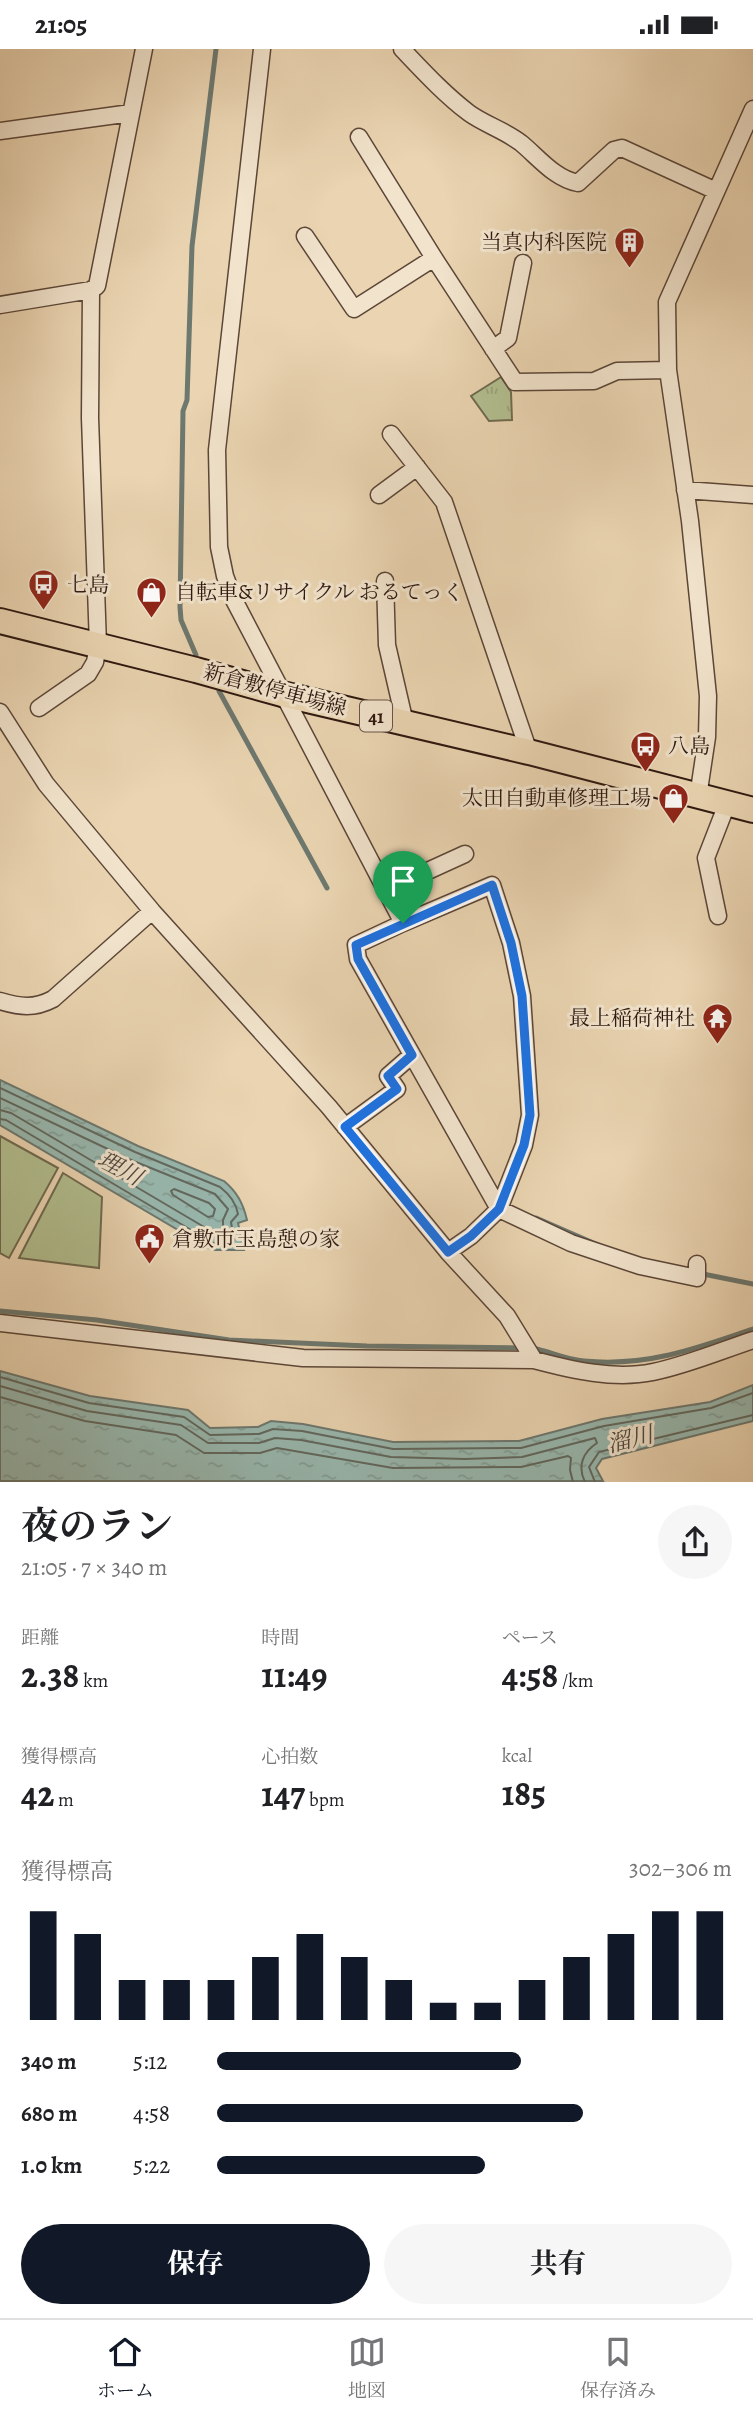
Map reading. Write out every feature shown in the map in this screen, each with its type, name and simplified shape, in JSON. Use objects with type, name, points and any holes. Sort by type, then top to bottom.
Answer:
[{"type":"main road","name":"新倉敷停車場線","points":[[0,621],[282,694],[530,752],[753,810]]},
{"type":"street","points":[[0,305],[91,290],[97,286],[144,49]]},
{"type":"street","points":[[262,49],[217,450],[219,547],[234,600],[403,923]]},
{"type":"street","points":[[401,49],[446,94],[472,115],[513,137],[562,177],[578,183],[614,150],[622,148],[716,191]]},
{"type":"street","points":[[698,797],[707,737],[708,696],[685,490],[668,370],[667,302],[753,109]]},
{"type":"street","points":[[0,131],[131,113]]},
{"type":"street","points":[[359,138],[515,382],[594,381],[617,371],[668,370]]},
{"type":"street","points":[[305,236],[354,309],[434,258]]},
{"type":"street","points":[[494,349],[508,338],[523,263]]},
{"type":"street","points":[[39,708],[88,674],[98,645],[90,431],[91,290]]},
{"type":"street","points":[[391,433],[444,502],[530,752]]},
{"type":"street","points":[[379,495],[417,467]]},
{"type":"street","points":[[685,490],[753,495]]},
{"type":"street","points":[[385,581],[387,645],[405,723]]},
{"type":"street","points":[[0,712],[6,733],[46,784],[152,912],[345,1127],[448,1252],[507,1316],[534,1360]]},
{"type":"street","points":[[718,916],[706,858],[727,804]]},
{"type":"street","points":[[386,890],[465,854]]},
{"type":"street","points":[[448,1252],[471,1236],[501,1204],[524,1145],[530,1115],[522,996],[511,943],[492,885],[356,945],[358,959],[501,1204],[582,1247],[640,1266],[697,1269]]},
{"type":"street","points":[[0,1001],[27,1007],[41,1006],[53,999],[152,912]]},
{"type":"street","points":[[345,1127],[397,1089],[388,1076],[412,1055]]},
{"type":"street","points":[[0,1323],[303,1358],[534,1360],[566,1369],[601,1374],[651,1373],[753,1340]]},
{"type":"green space","points":[[501,377],[511,392],[512,420],[489,421],[471,396]]},
{"type":"green space","points":[[0,1136],[58,1168],[9,1258],[0,1253]]},
{"type":"green space","points":[[63,1173],[102,1197],[99,1268],[19,1258]]},
{"type":"water","name":"理川","points":[[0,1080],[138,1146],[224,1181],[236,1194],[247,1220],[238,1223],[244,1250],[212,1250],[0,1125]]},
{"type":"water","name":"溜川","points":[[0,1371],[90,1396],[188,1410],[210,1428],[258,1427],[271,1421],[303,1424],[393,1442],[519,1441],[602,1419],[710,1402],[753,1385],[753,1421],[602,1459],[596,1468],[603,1481],[0,1481]]},
{"type":"waterway","points":[[196,655],[181,620],[180,607],[183,411],[187,400],[192,246],[216,49]]},
{"type":"waterway","points":[[219,691],[327,888]]},
{"type":"waterway","points":[[536,1218],[598,1245]]},
{"type":"waterway","points":[[698,1273],[753,1284]]},
{"type":"waterway","points":[[0,1311],[97,1320],[229,1340],[367,1346],[522,1348]]},
{"type":"waterway","points":[[532,1348],[577,1360],[629,1361],[670,1355],[753,1329]]},
{"type":"place","name":"当真内科医院","points":[[630,269]]},
{"type":"place","name":"七島","points":[[44,612]]},
{"type":"place","name":"自転車&リサイクル おるてっく","points":[[152,619]]},
{"type":"place","name":"八島","points":[[645,773]]},
{"type":"place","name":"太田自動車修理工場","points":[[674,825]]},
{"type":"place","name":"最上稲荷神社","points":[[718,1045]]},
{"type":"place","name":"倉敷市玉島憩の家","points":[[149,1266]]},
{"type":"route","points":[[492,885],[511,943],[522,996],[530,1115],[524,1145],[499,1209],[471,1236],[448,1252],[345,1127],[397,1089],[388,1076],[412,1055],[358,959],[356,945],[403,923],[492,885]]}]
